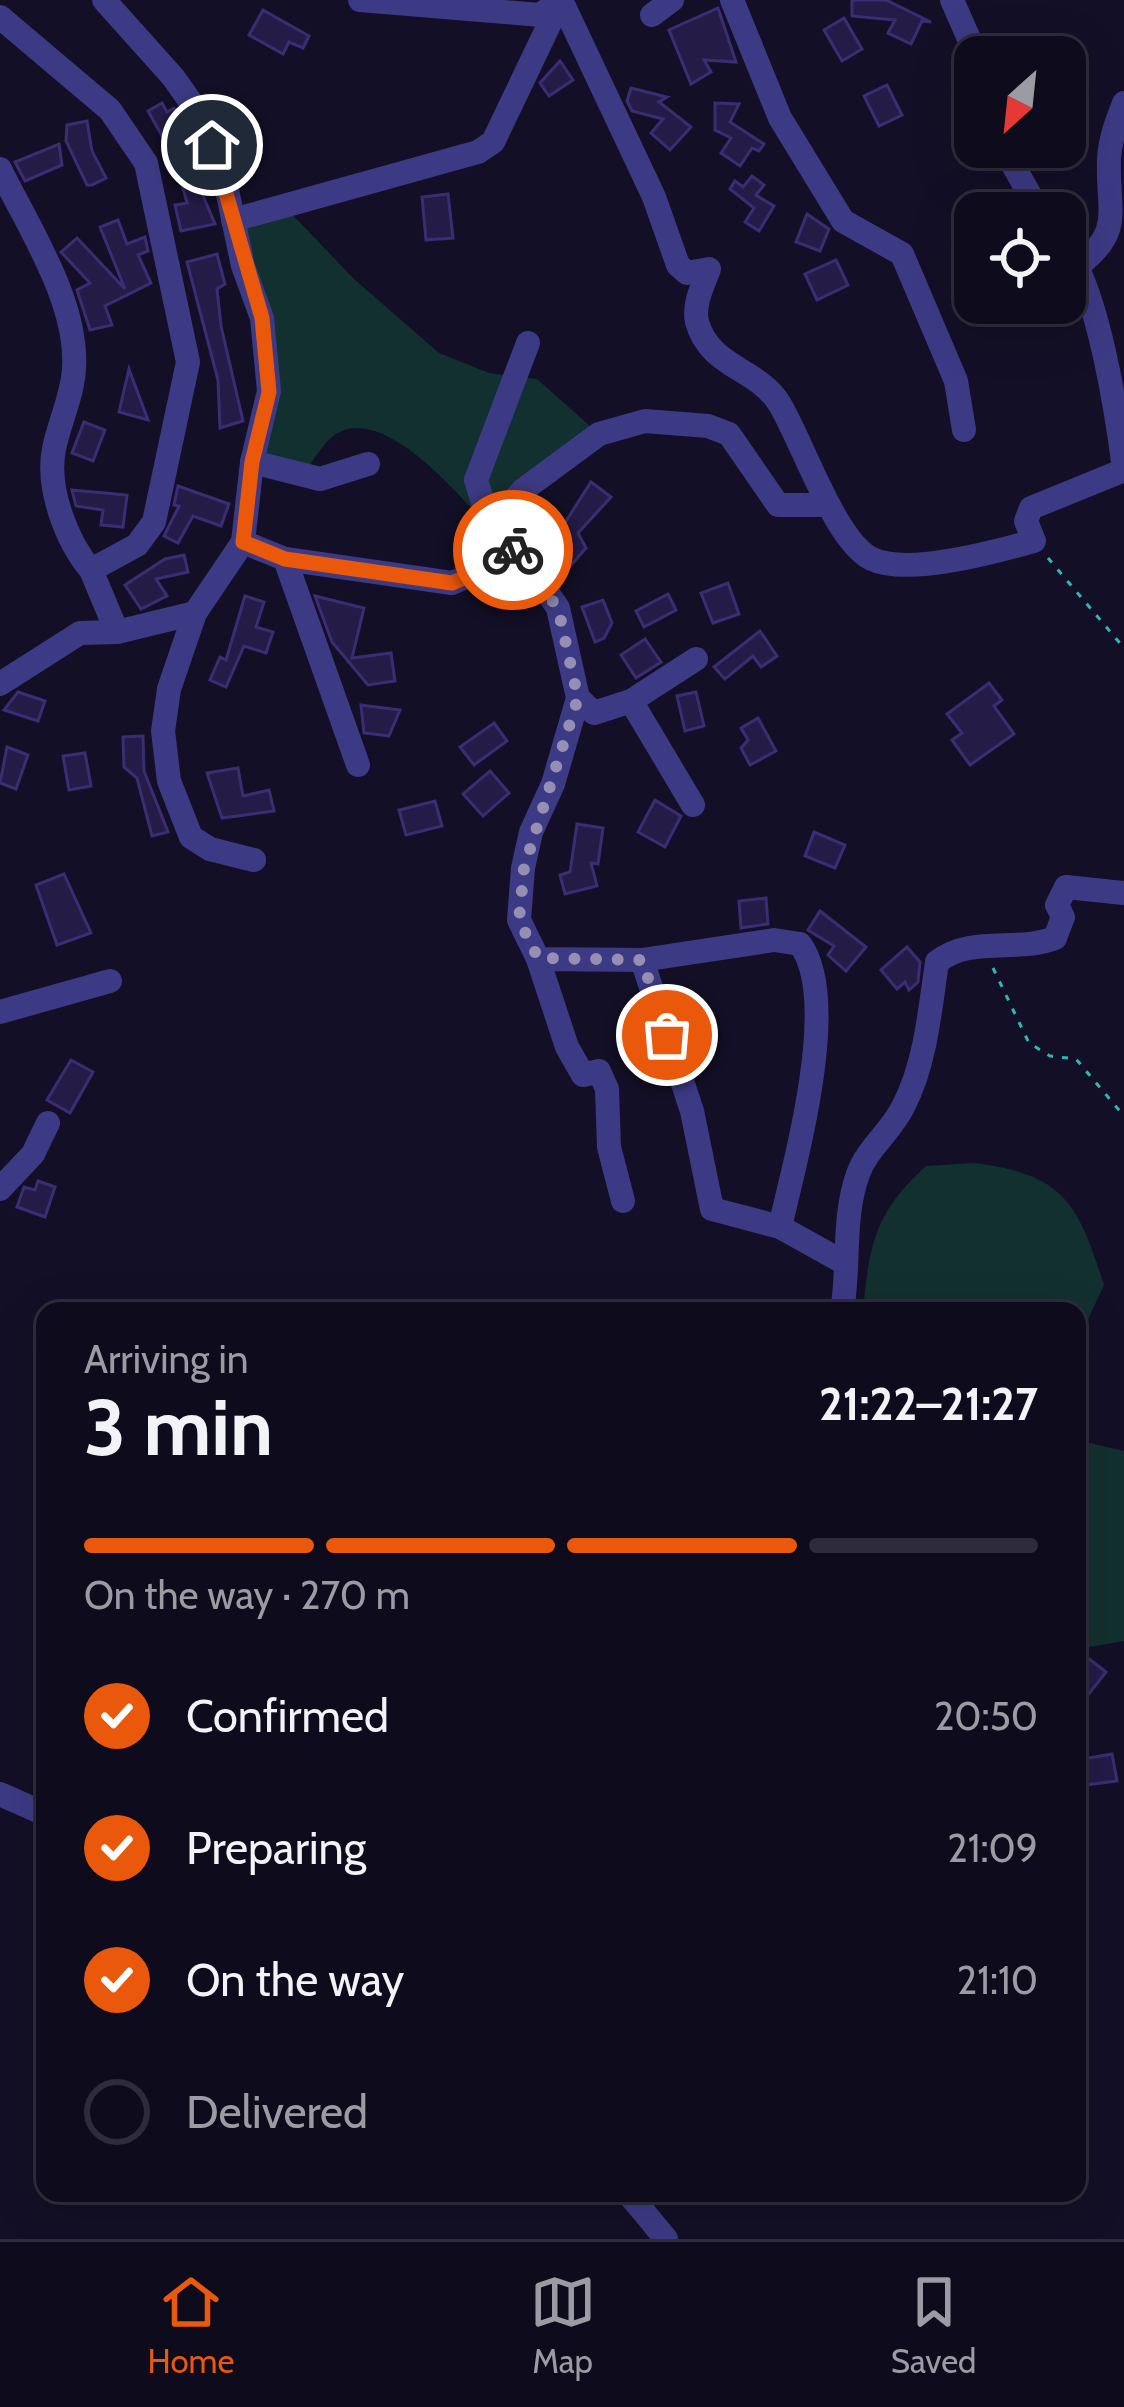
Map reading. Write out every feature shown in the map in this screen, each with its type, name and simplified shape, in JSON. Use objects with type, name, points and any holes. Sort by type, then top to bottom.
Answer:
[{"type":"street","points":[[104,0],[173,77],[202,118],[223,171],[262,318],[269,392],[252,462],[243,542],[195,613],[169,689],[163,730],[169,781],[190,836],[211,849],[254,860]]},
{"type":"street","points":[[360,0],[541,15],[561,0]]},
{"type":"street","points":[[233,220],[478,152],[493,142],[561,0]]},
{"type":"street","points":[[561,0],[609,112],[654,197],[678,265],[687,273],[709,269],[697,301],[697,320],[708,343],[727,367],[764,383],[780,405],[825,505],[868,558],[896,566],[946,561],[1034,542],[1026,521],[1031,508],[1124,470],[1086,314]]},
{"type":"street","points":[[732,0],[780,118],[843,221],[902,254],[956,381],[964,430]]},
{"type":"street","points":[[952,0],[968,36]]},
{"type":"street","points":[[0,17],[110,110],[146,163],[188,362],[181,415],[154,522],[137,545],[91,570]]},
{"type":"street","points":[[1086,250],[1115,237],[1123,216],[1110,188],[1109,158],[1124,103]]},
{"type":"street","points":[[0,169],[67,321],[74,368],[52,455],[55,482],[72,548],[91,570],[117,632]]},
{"type":"street","points":[[528,343],[476,480],[492,532],[525,560],[558,608],[578,698],[524,868],[519,920],[538,958],[567,1047],[583,1075],[599,1071],[607,1089],[609,1147],[622,1201]]},
{"type":"street","points":[[243,542],[285,559],[452,583],[473,574],[509,502],[599,434],[645,421],[709,426],[729,434],[778,505],[825,505]]},
{"type":"street","points":[[252,462],[320,479],[368,464]]},
{"type":"street","points":[[285,559],[358,765]]},
{"type":"street","points":[[0,684],[80,633],[117,632],[195,613]]},
{"type":"street","points":[[578,698],[594,713],[631,701],[696,659]]},
{"type":"street","points":[[631,701],[693,805]]},
{"type":"street","points":[[842,1302],[848,1207],[860,1170],[908,1098],[936,1000],[937,962],[949,953],[992,943],[1020,949],[1055,938],[1063,916],[1057,905],[1066,886],[1124,893]]},
{"type":"street","points":[[538,958],[642,960],[774,940],[800,944],[810,958],[815,1038],[811,1095],[780,1227]]},
{"type":"street","points":[[642,960],[692,1111],[712,1209],[780,1227],[843,1262]]},
{"type":"street","points":[[0,1012],[110,981]]},
{"type":"street","points":[[0,1189],[33,1154],[48,1123]]},
{"type":"street","points":[[0,1794],[36,1810]]},
{"type":"street","points":[[635,2202],[666,2239]]},
{"type":"path","points":[[1034,542],[1124,648]]},
{"type":"path","points":[[992,943],[990,962],[1029,1043],[1050,1057],[1076,1059],[1124,1116]]},
{"type":"green space","points":[[287,209],[354,279],[439,353],[489,373],[537,379],[599,434],[492,532],[420,458],[373,431],[352,428],[332,437],[308,467],[252,462],[269,391],[233,220]]},
{"type":"green space","points":[[974,1163],[1004,1168],[1029,1175],[1063,1197],[1085,1233],[1104,1285],[1086,1324],[1086,1302],[864,1302],[872,1248],[885,1215],[926,1166]]},
{"type":"green space","points":[[1086,1442],[1124,1451],[1124,1641],[1086,1647]]},
{"type":"building","points":[[852,0],[886,0],[931,22],[922,21],[911,44],[888,33],[895,20],[852,16]]},
{"type":"building","points":[[718,8],[736,62],[704,60],[711,72],[691,84],[669,30]]},
{"type":"building","points":[[263,10],[309,36],[303,48],[289,42],[283,54],[249,35]]},
{"type":"building","points":[[844,18],[862,49],[842,61],[824,30]]},
{"type":"building","points":[[560,61],[573,80],[549,96],[540,83]]},
{"type":"building","points":[[887,85],[902,115],[879,126],[864,96]]},
{"type":"building","points":[[631,88],[667,97],[659,102],[691,127],[670,150],[651,133],[663,119],[632,111],[627,101]]},
{"type":"building","points":[[162,103],[167,112],[174,108],[186,129],[165,141],[148,111]]},
{"type":"building","points":[[715,103],[739,104],[730,122],[764,144],[759,151],[752,148],[740,166],[721,153],[731,138],[715,130]]},
{"type":"building","points":[[87,121],[92,151],[106,178],[92,185],[87,185],[66,141],[67,125]]},
{"type":"building","points":[[59,144],[62,165],[25,181],[15,162]]},
{"type":"building","points":[[752,176],[764,185],[756,195],[774,206],[759,231],[745,222],[754,208],[730,189],[735,181],[743,187]]},
{"type":"building","points":[[195,177],[215,224],[181,231],[175,205],[187,203],[181,181]]},
{"type":"building","points":[[448,194],[453,238],[426,240],[422,197]]},
{"type":"building","points":[[807,214],[829,229],[820,251],[796,242]]},
{"type":"building","points":[[118,220],[127,244],[145,237],[148,251],[138,255],[151,283],[105,306],[112,325],[90,330],[77,290],[90,283],[61,252],[77,238],[125,289],[100,227]]},
{"type":"building","points":[[217,254],[225,284],[217,289],[221,326],[243,421],[220,428],[218,380],[187,262]]},
{"type":"building","points":[[836,260],[848,285],[817,300],[805,274]]},
{"type":"building","points":[[130,372],[148,420],[119,412]]},
{"type":"building","points":[[84,422],[105,430],[93,461],[72,453]]},
{"type":"building","points":[[591,482],[611,497],[578,533],[586,548],[561,577],[543,557]]},
{"type":"building","points":[[178,486],[229,504],[221,526],[193,516],[178,543],[164,536],[179,506],[174,505]]},
{"type":"building","points":[[72,490],[127,495],[123,527],[101,525],[103,510],[76,506]]},
{"type":"building","points":[[184,555],[188,572],[156,579],[167,596],[141,609],[125,585],[165,559]]},
{"type":"building","points":[[728,583],[739,614],[713,623],[701,593]]},
{"type":"building","points":[[668,594],[676,610],[644,627],[636,611]]},
{"type":"building","points":[[245,596],[264,602],[256,627],[273,632],[266,653],[244,646],[226,687],[210,680],[220,657],[226,660]]},
{"type":"building","points":[[315,596],[364,608],[352,658],[391,653],[395,681],[368,685],[332,642]]},
{"type":"building","points":[[603,600],[612,623],[604,638],[595,642],[582,607]]},
{"type":"building","points":[[760,631],[777,656],[761,667],[753,656],[725,679],[714,667]]},
{"type":"building","points":[[645,639],[661,662],[636,678],[621,655]]},
{"type":"building","points":[[989,683],[1002,700],[994,706],[1014,734],[970,765],[952,740],[962,733],[947,714]]},
{"type":"building","points":[[18,692],[45,701],[38,721],[4,710]]},
{"type":"building","points":[[696,692],[704,726],[685,731],[677,696]]},
{"type":"building","points":[[361,705],[400,710],[389,736],[364,733]]},
{"type":"building","points":[[758,718],[776,751],[750,765],[741,748],[748,740],[741,728]]},
{"type":"building","points":[[494,723],[507,741],[474,765],[460,747]]},
{"type":"building","points":[[143,736],[144,771],[168,832],[152,836],[137,778],[124,767],[123,737]]},
{"type":"building","points":[[7,747],[28,755],[16,789],[0,783]]},
{"type":"building","points":[[85,753],[91,786],[69,790],[63,756]]},
{"type":"building","points":[[238,768],[243,796],[269,790],[274,811],[222,818],[207,773]]},
{"type":"building","points":[[490,771],[509,793],[483,816],[463,794]]},
{"type":"building","points":[[655,800],[681,816],[665,847],[638,832]]},
{"type":"building","points":[[435,801],[442,826],[406,835],[399,810]]},
{"type":"building","points":[[577,824],[603,828],[598,864],[591,863],[597,886],[565,894],[560,875],[570,872]]},
{"type":"building","points":[[814,832],[845,845],[835,868],[805,856]]},
{"type":"building","points":[[64,874],[91,933],[57,945],[36,885]]},
{"type":"building","points":[[766,898],[768,924],[741,928],[739,901]]},
{"type":"building","points":[[820,911],[866,947],[846,971],[828,955],[834,946],[808,930]]},
{"type":"building","points":[[907,947],[920,962],[918,982],[909,990],[905,982],[897,989],[881,970]]},
{"type":"building","points":[[71,1060],[93,1072],[70,1113],[47,1100]]},
{"type":"building","points":[[38,1181],[55,1187],[45,1217],[17,1207],[24,1187],[35,1190]]},
{"type":"building","points":[[1086,1657],[1106,1672],[1086,1698]]},
{"type":"building","points":[[1112,1754],[1117,1781],[1086,1785],[1086,1758]]},
{"type":"way so far","points":[[513,550],[558,608],[578,698],[553,784],[531,832],[519,920],[538,958],[642,960],[667,1035]]},
{"type":"route","points":[[212,145],[223,171],[243,266],[262,318],[269,392],[252,462],[243,542],[285,559],[452,583],[473,574],[492,532],[513,550]]}]
